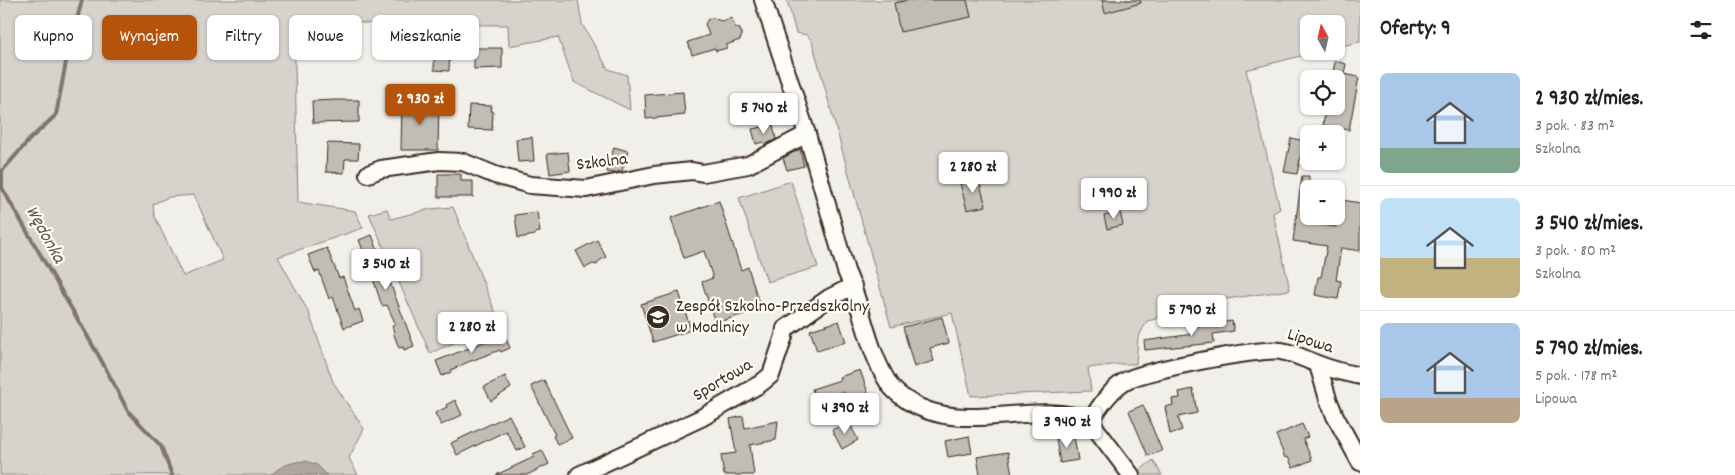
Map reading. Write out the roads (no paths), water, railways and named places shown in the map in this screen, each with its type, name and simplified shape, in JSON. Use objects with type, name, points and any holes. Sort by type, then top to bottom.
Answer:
[{"type":"street","points":[[763,0],[807,134],[846,271],[853,286],[874,353],[886,378],[897,394],[922,410],[942,415],[974,417],[1040,413],[1090,421],[1131,475]]},
{"type":"street","name":"Szkolna","points":[[368,174],[381,169],[439,161],[463,162],[495,175],[530,185],[586,189],[654,175],[692,171],[703,173],[748,165],[807,134]]},
{"type":"street","name":"Sportowa","points":[[579,475],[701,418],[760,384],[771,375],[785,329],[829,298],[853,286]]},
{"type":"street","name":"Lipowa","points":[[1090,421],[1110,393],[1134,377],[1261,351],[1279,350],[1360,376]]},
{"type":"street","points":[[1318,364],[1335,416],[1360,462]]},
{"type":"waterway","name":"Wędonka","points":[[82,0],[67,57],[56,115],[30,139],[2,171],[2,188],[100,358],[128,411],[161,446],[172,475]]},
{"type":"place","name":"Zespół Szkolno-Przedszkolny w Modlnicy","points":[[658,317]]}]
